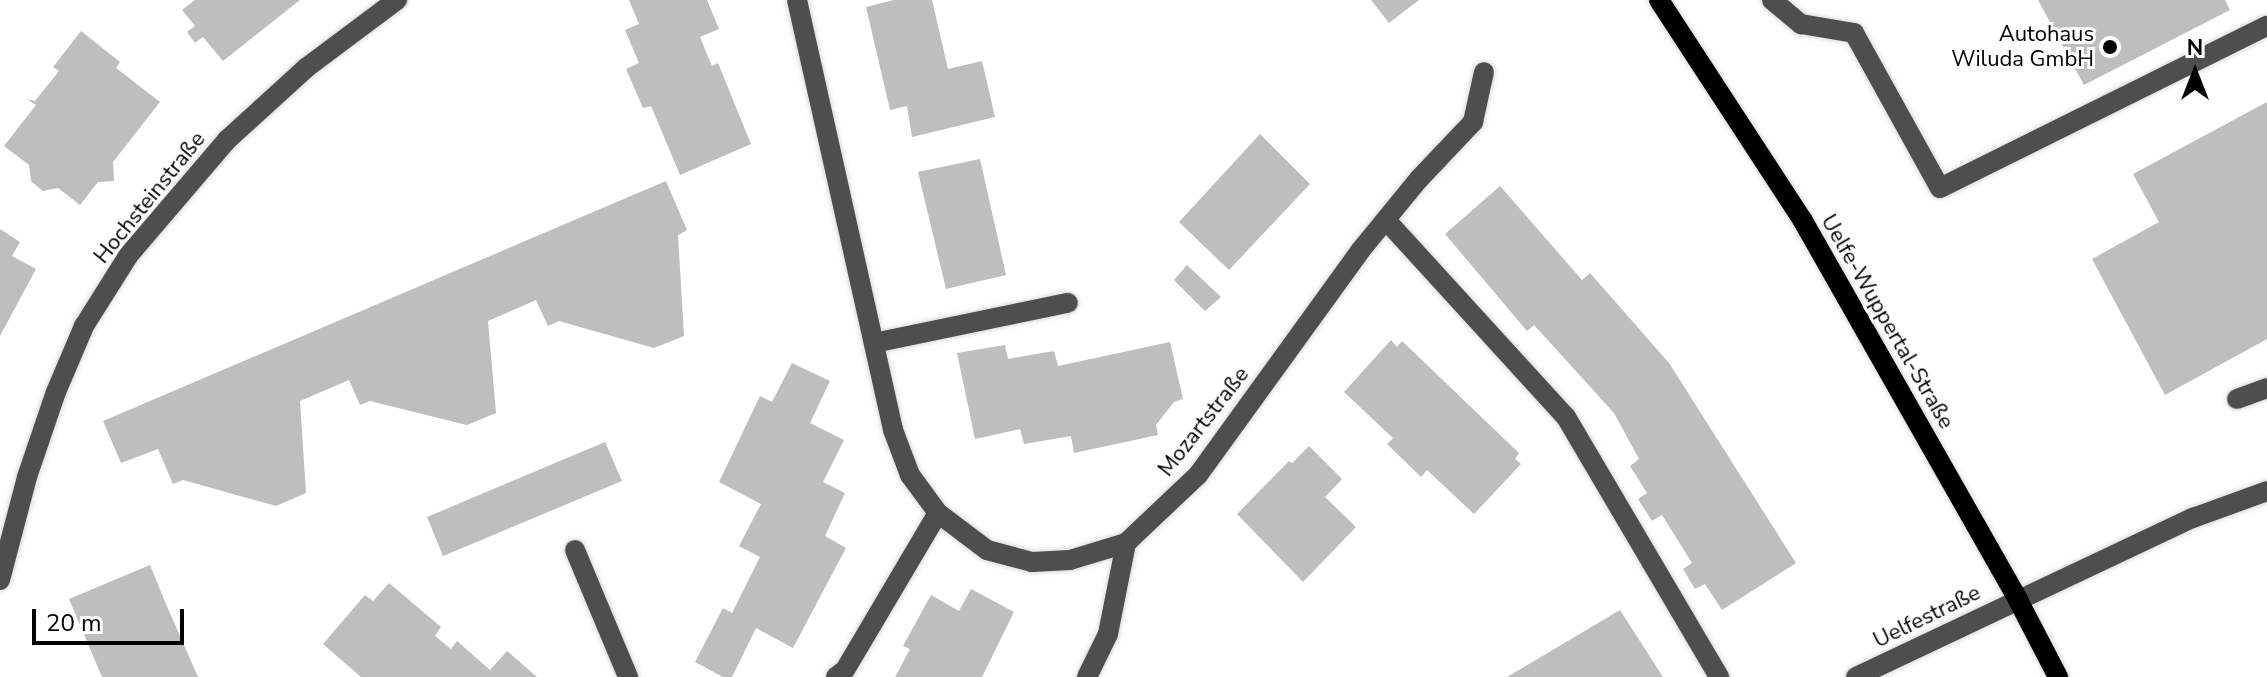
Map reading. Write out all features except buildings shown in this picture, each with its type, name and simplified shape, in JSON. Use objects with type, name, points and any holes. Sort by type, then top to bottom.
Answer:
[{"type":"main road","name":"Uelfe-Wuppertal-Straße","points":[[1659,0],[1803,221],[2018,600],[2058,677]]},
{"type":"street","name":"Hochsteinstraße","points":[[0,580],[27,477],[56,392],[84,326],[128,256],[227,140],[306,68],[397,0]]},
{"type":"street","name":"Mozartstraße","points":[[797,0],[893,430],[910,475],[938,513],[987,550],[1032,562],[1070,560],[1126,543],[1198,475],[1386,220],[1473,122],[1484,72]]},
{"type":"street","points":[[1772,0],[1801,24],[1854,33],[1940,188],[2267,26]]},
{"type":"street","points":[[1386,220],[1566,417],[1719,677]]},
{"type":"street","points":[[874,343],[1068,303]]},
{"type":"street","points":[[2237,399],[2267,388]]},
{"type":"street","name":"Uelfestraße","points":[[1856,677],[2193,518],[2267,491]]},
{"type":"street","points":[[836,677],[845,670],[938,513]]},
{"type":"street","points":[[1087,677],[1108,634],[1126,543]]},
{"type":"street","points":[[575,550],[628,677]]},
{"type":"place","name":"Autohaus Wiluda GmbH","points":[[2110,47]]}]
